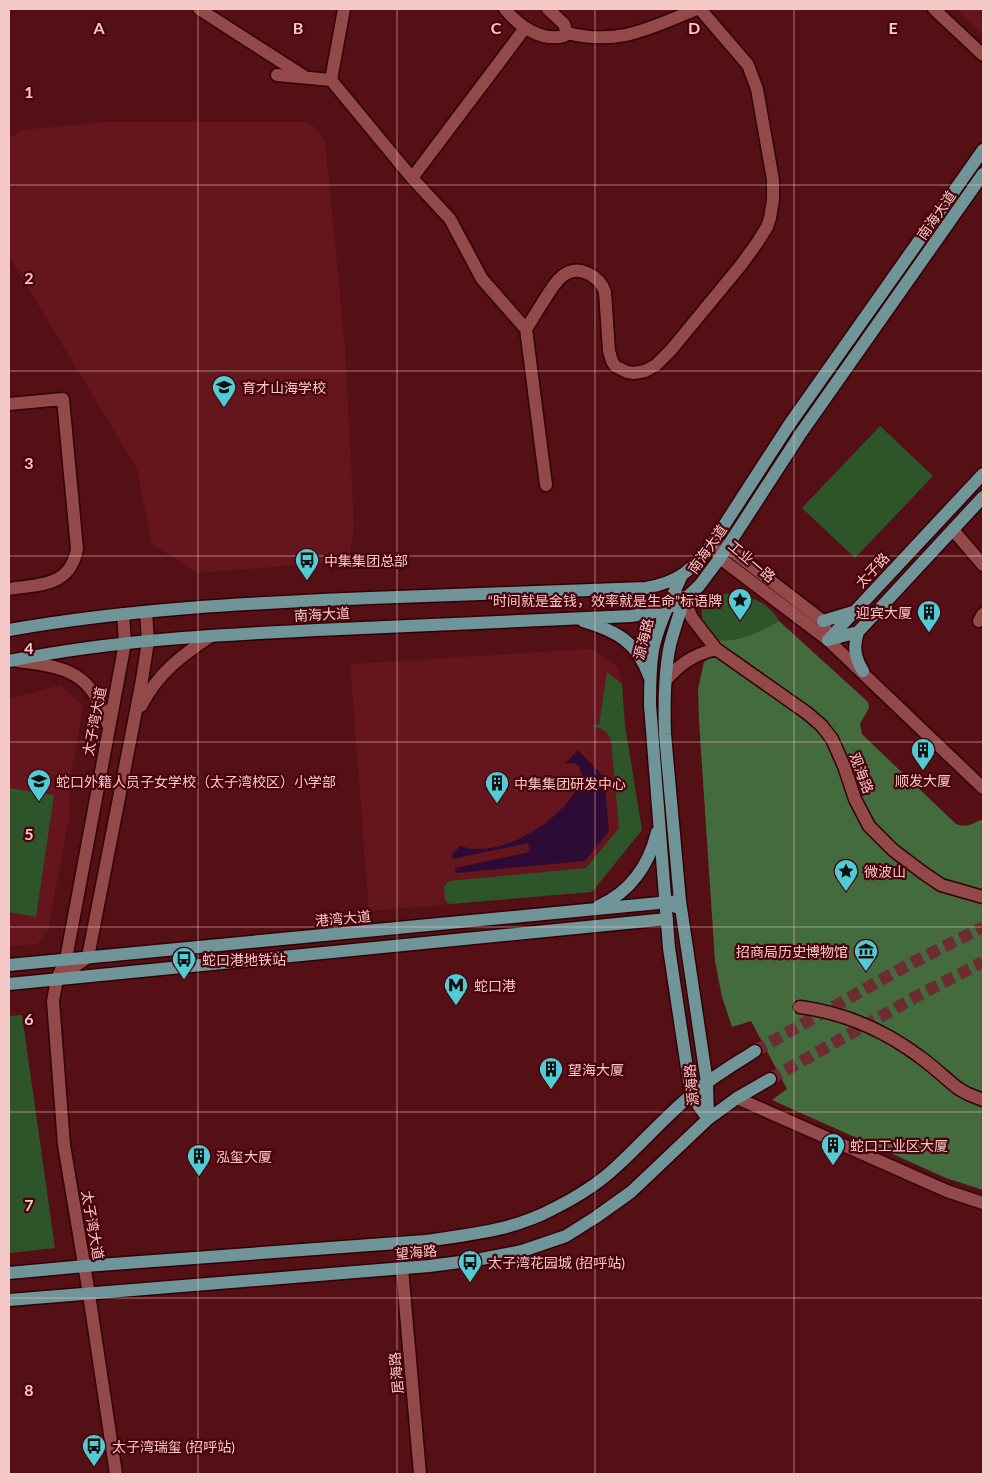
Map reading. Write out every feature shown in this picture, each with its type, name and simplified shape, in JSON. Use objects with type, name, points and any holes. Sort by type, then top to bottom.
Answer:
[{"type":"main road","name":"南海大道","points":[[9,630],[122,614],[265,602],[646,588],[664,584],[681,576],[697,562],[712,544],[789,425],[983,150]]},
{"type":"main road","name":"南海大道","points":[[12,661],[98,646],[148,640],[270,632],[631,616],[655,612],[684,600],[699,586],[720,558],[801,433],[983,174]]},
{"type":"main road","name":"太子路","points":[[828,640],[983,474]]},
{"type":"main road","points":[[862,672],[855,650],[855,640],[858,632],[983,498]]},
{"type":"main road","name":"源海路","points":[[681,576],[684,600],[671,642],[664,708],[665,734],[680,901],[707,1083],[708,1119]]},
{"type":"main road","name":"源海路","points":[[681,576],[667,608],[653,650],[650,678],[651,734],[669,948],[691,1095],[708,1119]]},
{"type":"main road","points":[[823,621],[853,612]]},
{"type":"main road","points":[[574,618],[611,631],[627,641],[637,651],[645,664],[650,678]]},
{"type":"main road","points":[[828,640],[858,632]]},
{"type":"main road","points":[[592,909],[610,901],[639,874],[654,843],[659,825]]},
{"type":"main road","points":[[9,984],[667,919],[680,901]]},
{"type":"main road","name":"港湾大道","points":[[9,965],[680,901]]},
{"type":"main road","name":"望海路","points":[[9,1273],[425,1241],[472,1235],[516,1225],[552,1210],[583,1193],[614,1168],[691,1095],[755,1051]]},
{"type":"main road","name":"望海路","points":[[9,1300],[429,1266],[476,1260],[522,1250],[566,1236],[596,1217],[631,1192],[708,1119],[737,1098],[770,1079]]},
{"type":"street","points":[[199,9],[307,78]]},
{"type":"street","points":[[331,80],[344,9]]},
{"type":"street","points":[[505,9],[525,28],[549,38],[557,38],[567,33],[581,36],[615,38],[634,34],[698,9],[748,65],[758,89],[774,190],[772,209],[767,227],[752,250],[671,350],[663,359],[645,371],[640,373],[627,372],[615,366],[609,351],[603,286],[599,280],[583,271],[575,270],[561,276],[526,329]]},
{"type":"street","points":[[548,9],[564,24],[567,33]]},
{"type":"street","points":[[934,9],[983,55]]},
{"type":"street","points":[[412,178],[525,28]]},
{"type":"street","points":[[277,75],[331,80],[412,178],[450,219],[482,279],[526,329],[546,484]]},
{"type":"street","points":[[9,404],[62,399],[77,549],[70,568],[60,578],[46,584],[9,589]]},
{"type":"street","points":[[953,530],[983,566]]},
{"type":"street","name":"工业一路","points":[[712,544],[727,547],[823,621]]},
{"type":"street","name":"工业一路","points":[[712,544],[720,558],[828,640],[983,788]]},
{"type":"street","name":"观海路","points":[[684,600],[692,618],[716,649],[807,713],[822,726],[832,739],[844,766],[855,799],[869,826],[893,850],[940,885],[983,897]]},
{"type":"street","points":[[57,979],[88,957],[148,640],[146,612]]},
{"type":"street","name":"太子湾大道","points":[[116,1474],[85,1266],[64,1145],[53,1001],[57,979],[66,959],[108,725],[125,642],[122,614]]},
{"type":"street","points":[[823,621],[828,640]]},
{"type":"street","points":[[134,719],[148,692],[158,678],[177,660],[211,636]]},
{"type":"street","points":[[666,680],[679,666],[704,652],[716,649]]},
{"type":"street","points":[[12,661],[48,664],[77,676],[88,685],[97,698],[108,725]]},
{"type":"street","points":[[800,1007],[832,1013],[874,1028],[920,1057],[959,1089],[983,1100]]},
{"type":"street","points":[[737,1098],[947,1191],[983,1203]]},
{"type":"street","name":"居海路","points":[[402,1268],[420,1474]]},
{"type":"shaded area","points":[[956,9],[983,9],[983,35]]},
{"type":"shaded area","name":"育才山海学校","points":[[107,122],[306,122],[317,129],[325,141],[345,347],[354,527],[348,564],[324,563],[197,573],[152,544],[137,469],[9,256],[9,139],[21,130]]},
{"type":"shaded area","points":[[591,649],[617,665],[622,684],[625,726],[642,830],[592,892],[369,911],[350,664]]},
{"type":"shaded area","name":"蛇口外籍人员子女学校（太子湾校区）小学部","points":[[61,685],[83,706],[69,784],[69,819],[48,930],[38,944],[9,946],[9,699]]},
{"type":"shaded area","points":[[578,750],[604,777],[609,831],[585,861],[456,873],[455,868],[530,852],[528,843],[453,859],[452,854],[460,846],[475,849],[506,844],[522,838],[550,820],[578,788],[582,776],[579,766],[574,763],[565,764]]},
{"type":"green space","points":[[880,426],[933,476],[855,558],[802,508]]},
{"type":"green space","points":[[723,594],[739,595],[755,600],[769,608],[779,621],[741,638],[717,640],[706,626],[702,614],[706,603]]},
{"type":"green space","points":[[779,621],[868,702],[869,708],[860,724],[862,734],[866,738],[956,824],[966,826],[983,820],[983,1190],[946,1178],[772,1100],[787,1089],[751,1021],[732,1027],[722,997],[715,961],[698,689],[704,662],[715,655],[720,647],[717,640],[741,638]]},
{"type":"green space","points":[[607,672],[622,684],[625,726],[642,830],[592,892],[449,904],[445,900],[444,887],[449,881],[586,868],[619,828],[611,740],[603,730],[590,726],[599,724]]},
{"type":"green space","points":[[9,788],[54,795],[36,917],[9,912]]},
{"type":"green space","points":[[22,1015],[55,1248],[9,1253],[9,1016]]},
{"type":"tunnel","points":[[755,1051],[904,967],[983,927]]},
{"type":"tunnel","points":[[770,1079],[919,995],[983,962]]},
{"type":"place","name":"育才山海学校","points":[[224,408]]},
{"type":"place","name":"中集集团总部","points":[[307,581]]},
{"type":"place","name":"“时间就是金钱，效率就是生命”标语牌","points":[[740,621]]},
{"type":"place","name":"迎宾大厦","points":[[929,633]]},
{"type":"place","name":"顺发大厦","points":[[923,771]]},
{"type":"place","name":"蛇口外籍人员子女学校（太子湾校区）小学部","points":[[39,802]]},
{"type":"place","name":"中集集团研发中心","points":[[497,804]]},
{"type":"place","name":"微波山","points":[[846,892]]},
{"type":"place","name":"招商局历史博物馆","points":[[866,972]]},
{"type":"place","name":"蛇口港地铁站","points":[[184,980]]},
{"type":"place","name":"蛇口港","points":[[456,1006]]},
{"type":"place","name":"望海大厦","points":[[551,1090]]},
{"type":"place","name":"蛇口工业区大厦","points":[[833,1166]]},
{"type":"place","name":"泓玺大厦","points":[[199,1177]]},
{"type":"place","name":"太子湾花园城 (招呼站)","points":[[470,1283]]},
{"type":"place","name":"太子湾瑞玺 (招呼站)","points":[[94,1467]]}]
